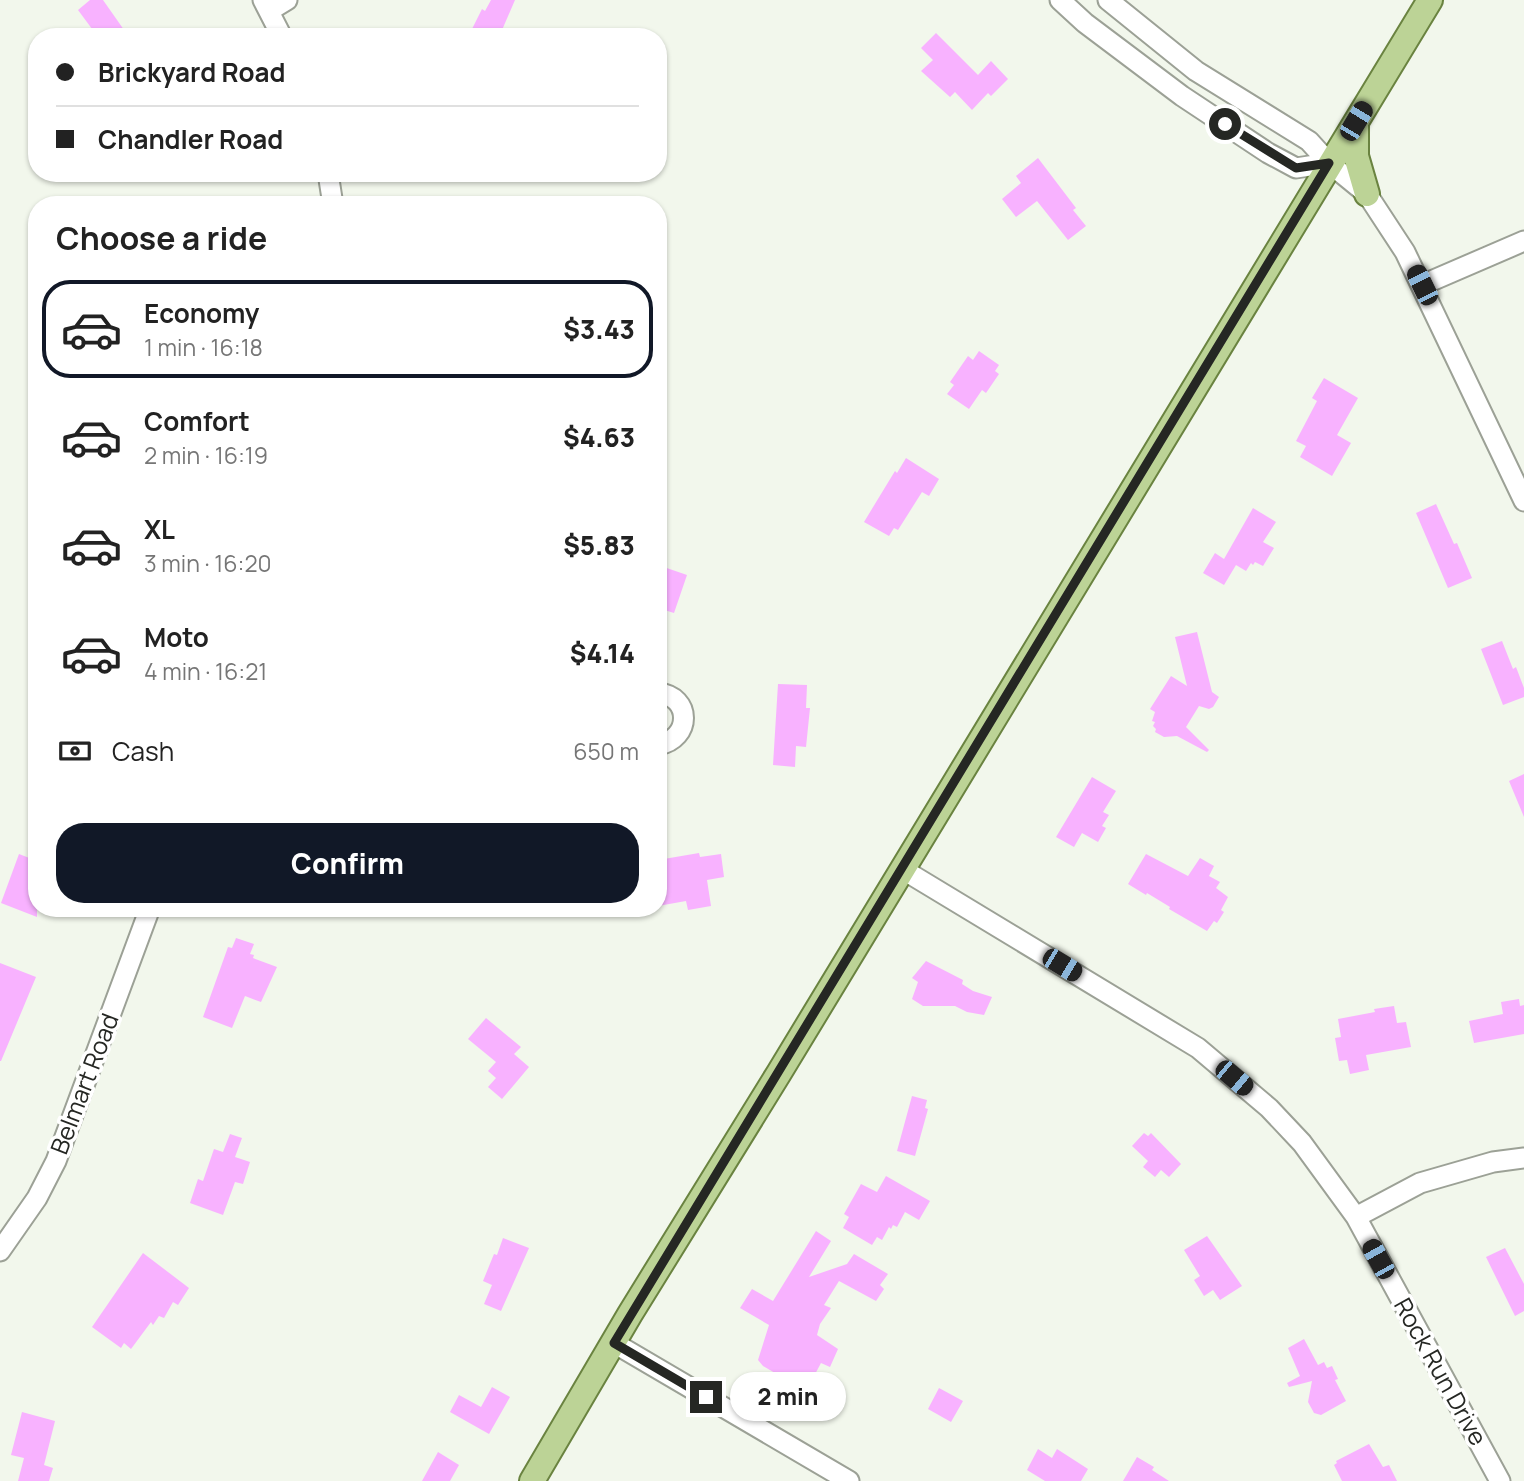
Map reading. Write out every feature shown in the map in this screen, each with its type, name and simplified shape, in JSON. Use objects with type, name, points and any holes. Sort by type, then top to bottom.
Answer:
[{"type":"main road","points":[[532,1481],[1430,0]]},
{"type":"main road","points":[[1356,121],[1356,156],[1367,194]]},
{"type":"street","points":[[277,28],[266,6],[287,0]]},
{"type":"street","points":[[1060,0],[1182,96],[1268,153],[1296,168],[1329,163]]},
{"type":"street","points":[[1108,0],[1196,71],[1309,141],[1329,163],[1367,194],[1405,252],[1422,285],[1524,501]]},
{"type":"street","points":[[1422,285],[1524,240]]},
{"type":"street","points":[[667,695],[677,701],[684,716],[680,733],[667,742]]},
{"type":"street","name":"Rock Run Drive","points":[[902,869],[1198,1048],[1269,1108],[1301,1143],[1356,1217],[1500,1481]]},
{"type":"street","name":"Belmart Road","points":[[0,1251],[37,1198],[56,1161],[147,917]]},
{"type":"street","points":[[1356,1217],[1420,1183],[1493,1161],[1524,1158]]},
{"type":"street","points":[[614,1343],[849,1481]]},
{"type":"building","points":[[90,0],[103,0],[123,28],[91,28],[78,10]]},
{"type":"building","points":[[491,0],[515,0],[503,28],[472,28],[482,9],[485,11]]},
{"type":"building","points":[[936,33],[978,75],[991,61],[1008,79],[991,96],[988,93],[972,110],[955,92],[950,97],[921,71],[933,60],[921,48]]},
{"type":"building","points":[[1038,158],[1076,208],[1073,210],[1086,226],[1068,240],[1037,201],[1016,217],[1002,199],[1021,183],[1016,176]]},
{"type":"building","points":[[979,351],[999,365],[995,371],[999,374],[986,393],[982,390],[969,409],[947,394],[954,385],[950,382],[968,356],[973,360]]},
{"type":"building","points":[[1324,378],[1358,398],[1337,435],[1351,443],[1332,476],[1300,457],[1306,446],[1296,441],[1317,401],[1312,398]]},
{"type":"building","points":[[906,458],[939,479],[929,496],[922,492],[898,530],[894,528],[889,536],[864,522]]},
{"type":"building","points":[[1436,504],[1472,578],[1448,588],[1416,513]]},
{"type":"building","points":[[1253,508],[1276,522],[1263,542],[1274,548],[1263,566],[1251,563],[1246,571],[1236,565],[1224,585],[1203,573],[1215,553],[1224,559]]},
{"type":"building","points":[[667,568],[687,575],[674,613],[667,611]]},
{"type":"building","points":[[1197,632],[1212,692],[1219,697],[1209,709],[1199,706],[1186,727],[1209,750],[1207,752],[1177,736],[1164,737],[1155,732],[1155,722],[1152,721],[1155,712],[1150,709],[1171,676],[1187,686],[1175,637]]},
{"type":"building","points":[[1502,641],[1524,688],[1524,697],[1503,705],[1481,649]]},
{"type":"building","points":[[778,684],[807,685],[806,708],[810,708],[806,747],[796,746],[795,767],[773,765]]},
{"type":"building","points":[[1524,774],[1524,817],[1509,781]]},
{"type":"building","points":[[1092,777],[1116,791],[1103,812],[1109,815],[1102,826],[1106,828],[1098,842],[1082,833],[1074,847],[1056,837]]},
{"type":"building","points":[[699,853],[700,857],[721,854],[724,877],[707,880],[711,906],[688,910],[686,901],[667,904],[667,858]]},
{"type":"building","points":[[19,854],[28,858],[28,914],[1,903]]},
{"type":"building","points":[[1146,854],[1188,876],[1200,858],[1214,866],[1209,876],[1220,882],[1216,888],[1228,897],[1221,910],[1224,912],[1217,923],[1214,921],[1207,931],[1128,884]]},
{"type":"building","points":[[236,938],[254,944],[250,954],[254,955],[253,958],[277,967],[261,1002],[245,996],[232,1028],[203,1017],[228,947],[232,948]]},
{"type":"building","points":[[926,961],[963,980],[962,984],[973,991],[992,997],[984,1015],[967,1012],[955,1006],[923,1006],[912,999],[918,982],[912,978]]},
{"type":"building","points":[[0,963],[36,977],[1,1061],[0,1061]]},
{"type":"building","points":[[1519,999],[1520,1006],[1524,1005],[1524,1034],[1474,1043],[1469,1021],[1503,1014],[1501,1002]]},
{"type":"building","points":[[1394,1006],[1397,1023],[1406,1022],[1411,1047],[1366,1055],[1369,1070],[1350,1074],[1347,1060],[1339,1061],[1335,1038],[1341,1037],[1338,1019]]},
{"type":"building","points":[[486,1018],[521,1047],[514,1054],[529,1067],[502,1099],[488,1087],[496,1078],[488,1071],[496,1062],[468,1039]]},
{"type":"building","points":[[912,1096],[927,1100],[925,1108],[928,1109],[915,1156],[897,1151]]},
{"type":"building","points":[[1144,1133],[1148,1136],[1151,1133],[1181,1164],[1169,1177],[1161,1170],[1155,1177],[1143,1167],[1148,1161],[1132,1146]]},
{"type":"building","points":[[230,1134],[242,1138],[235,1157],[250,1162],[243,1184],[235,1182],[223,1215],[190,1203],[198,1179],[203,1181],[214,1149],[223,1152]]},
{"type":"building","points":[[886,1176],[930,1201],[919,1220],[905,1212],[897,1227],[889,1227],[882,1240],[877,1237],[872,1245],[843,1228],[849,1217],[844,1214],[861,1184],[877,1192]]},
{"type":"building","points":[[816,1231],[831,1241],[809,1277],[847,1264],[854,1254],[888,1274],[880,1285],[884,1289],[876,1301],[839,1281],[824,1305],[831,1308],[820,1324],[817,1335],[838,1349],[830,1367],[821,1363],[806,1391],[763,1366],[758,1360],[769,1325],[740,1308],[752,1289],[773,1301]]},
{"type":"building","points":[[1207,1236],[1242,1286],[1220,1300],[1213,1290],[1204,1296],[1194,1280],[1200,1276],[1184,1250]]},
{"type":"building","points":[[503,1238],[529,1248],[501,1311],[484,1304],[492,1285],[483,1281]]},
{"type":"building","points":[[1505,1248],[1524,1284],[1524,1311],[1515,1316],[1486,1257]]},
{"type":"building","points":[[143,1253],[189,1288],[178,1305],[173,1302],[164,1318],[159,1316],[153,1325],[151,1322],[131,1349],[124,1343],[121,1348],[92,1327]]},
{"type":"building","points":[[1304,1339],[1318,1365],[1324,1362],[1327,1368],[1332,1366],[1338,1379],[1335,1380],[1346,1401],[1321,1415],[1314,1413],[1308,1402],[1312,1381],[1289,1387],[1287,1383],[1300,1376],[1288,1348]]},
{"type":"building","points":[[492,1387],[510,1397],[489,1434],[450,1412],[459,1395],[481,1407]]},
{"type":"building","points":[[939,1388],[963,1401],[951,1422],[928,1409]]},
{"type":"building","points":[[22,1412],[55,1421],[44,1465],[53,1468],[49,1481],[18,1481],[24,1458],[11,1455]]},
{"type":"building","points":[[1369,1444],[1383,1467],[1389,1465],[1397,1481],[1342,1481],[1334,1465],[1336,1461]]},
{"type":"building","points":[[1038,1449],[1052,1458],[1057,1449],[1088,1469],[1081,1481],[1045,1481],[1027,1470]]},
{"type":"building","points":[[438,1452],[459,1465],[450,1481],[422,1481]]},
{"type":"building","points":[[1137,1457],[1154,1467],[1152,1470],[1169,1481],[1123,1481]]},
{"type":"route","points":[[706,1397],[614,1343],[1329,163],[1296,168],[1225,124]]}]
